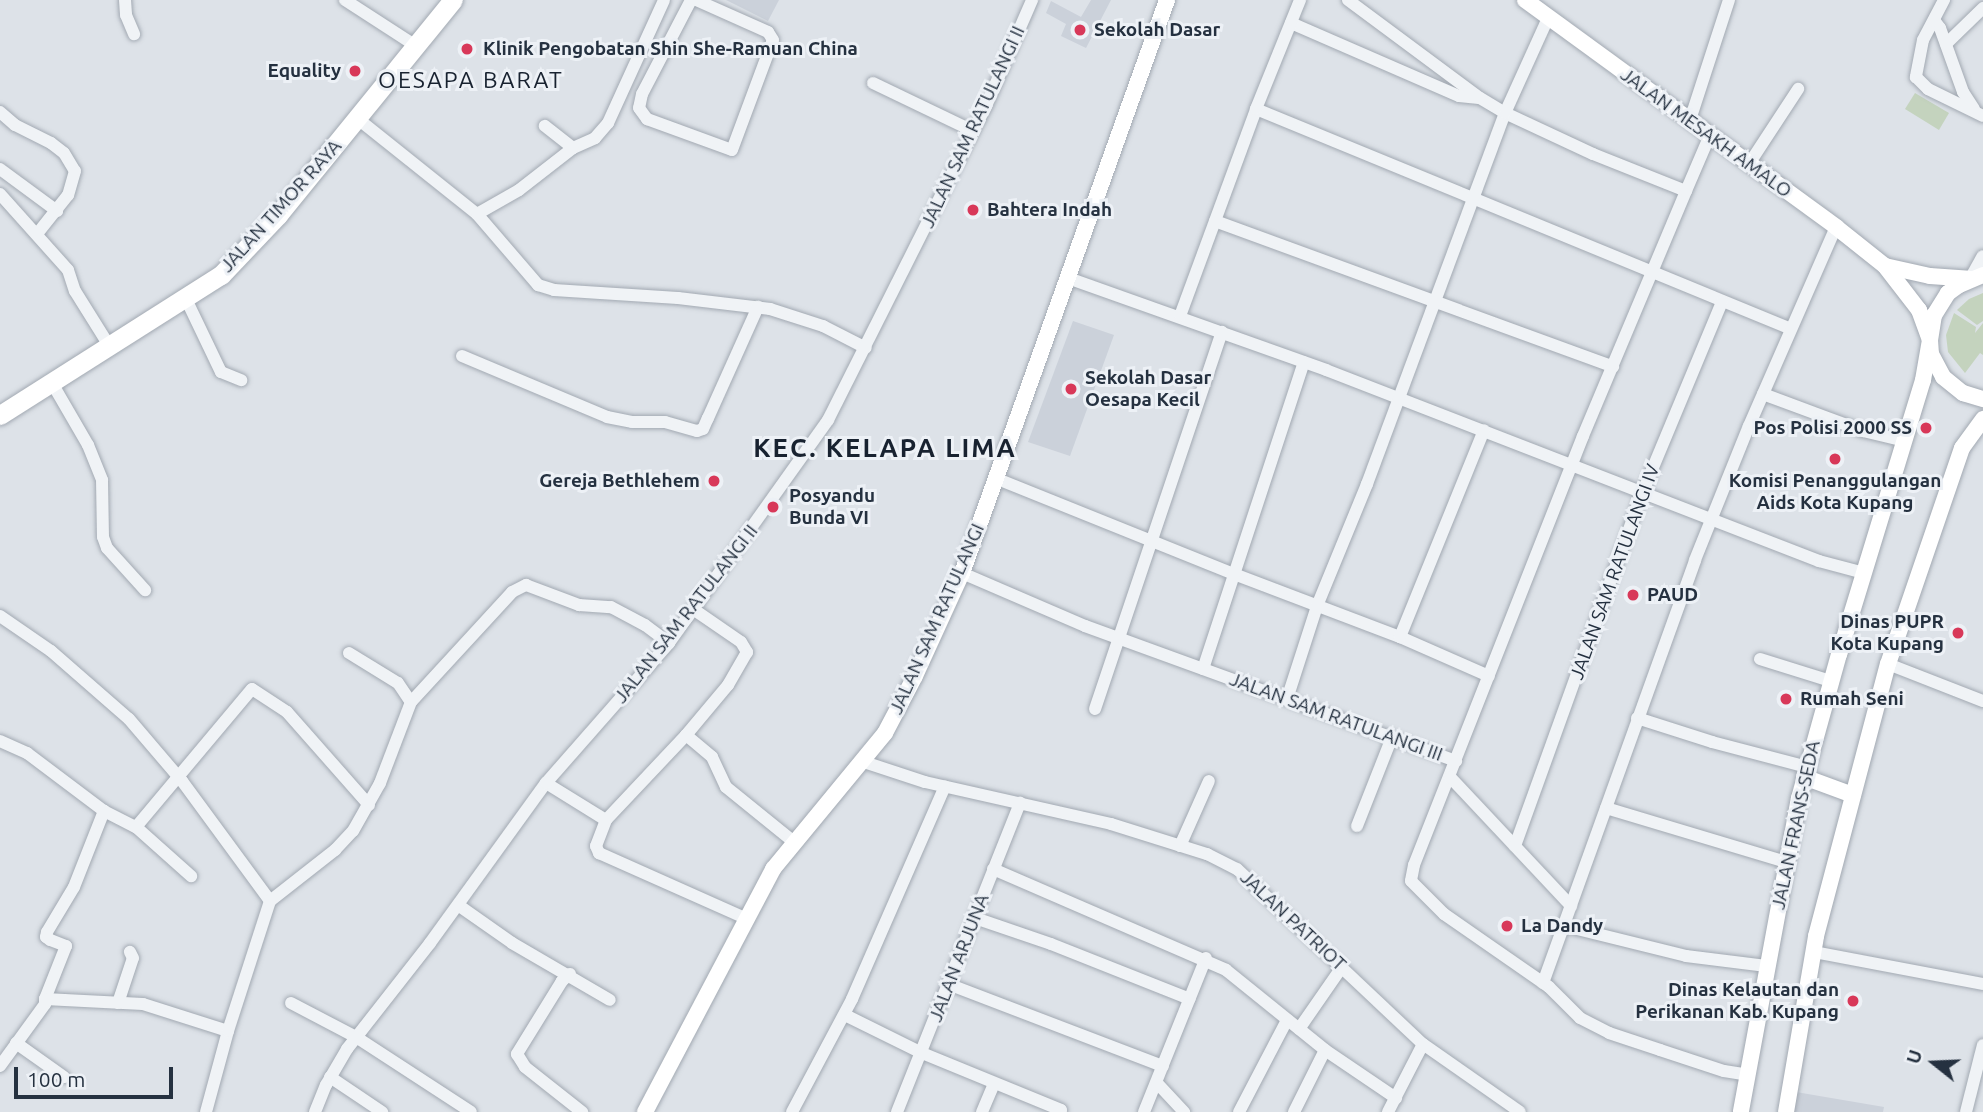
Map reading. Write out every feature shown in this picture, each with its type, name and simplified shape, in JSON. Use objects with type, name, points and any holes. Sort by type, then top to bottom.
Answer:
[{"type":"highway","name":"JALAN TIMOR RAYA","points":[[0,415],[221,275],[252,244],[358,119],[453,0]]},
{"type":"main road","name":"JALAN SAM RATULANGI","points":[[645,1112],[773,869],[864,762],[896,715],[962,573],[1167,0]]},
{"type":"main road","name":"JALAN MESAKH AMALO","points":[[1531,2],[1548,18],[1836,227],[1885,267],[1919,310],[1930,340],[1931,354],[1943,377],[1963,393],[1983,399]]},
{"type":"main road","name":"JALAN MESAKH AMALO","points":[[1885,267],[1930,276],[1979,275]]},
{"type":"main road","name":"JALAN FRANS-SEDA","points":[[1741,1112],[1766,966],[1806,772],[1830,681],[1923,380],[1930,327],[1940,303],[1958,285],[1979,275]]},
{"type":"main road","points":[[1786,1112],[1814,952],[1888,664],[1957,460],[1983,419]]},
{"type":"main road","points":[[1806,772],[1853,795]]},
{"type":"street","points":[[125,0],[126,15],[134,34]]},
{"type":"street","points":[[345,0],[416,46]]},
{"type":"street","points":[[477,214],[519,190],[573,148],[596,138],[608,123],[664,0]]},
{"type":"street","points":[[694,0],[768,32],[773,40],[732,150],[647,119],[639,108],[655,65],[694,0]]},
{"type":"street","name":"JALAN SAM RATULANGI II","points":[[315,1112],[330,1077],[356,1037],[458,905],[546,783],[669,643],[828,420],[973,131],[1032,0]]},
{"type":"street","points":[[1180,316],[1256,109],[1300,0]]},
{"type":"street","points":[[1348,0],[1480,98],[1505,113],[1593,154],[1686,191]]},
{"type":"street","points":[[1690,120],[1729,0]]},
{"type":"street","points":[[1944,0],[1923,40],[1916,77],[1928,89],[1980,114]]},
{"type":"street","points":[[1946,44],[1983,8]]},
{"type":"street","points":[[1287,699],[1317,606],[1399,398],[1472,199],[1505,113],[1548,18]]},
{"type":"street","points":[[1934,20],[1946,44],[1963,92],[1980,114]]},
{"type":"street","points":[[1291,23],[1459,96],[1480,98]]},
{"type":"street","points":[[873,83],[973,131]]},
{"type":"street","points":[[1749,164],[1798,89]]},
{"type":"street","points":[[1256,109],[1791,329]]},
{"type":"street","points":[[0,112],[15,125],[51,143],[72,165],[75,178],[72,187],[57,211],[37,234]]},
{"type":"street","points":[[358,119],[477,214],[530,277],[545,287],[758,307],[823,326],[866,348]]},
{"type":"street","points":[[545,126],[573,148]]},
{"type":"street","points":[[1456,761],[1572,464],[1710,135]]},
{"type":"street","points":[[0,169],[57,211]]},
{"type":"street","points":[[0,194],[68,270],[75,291],[110,347]]},
{"type":"street","points":[[0,216],[24,221]]},
{"type":"street","points":[[1215,221],[1435,299],[1613,367]]},
{"type":"street","points":[[1543,983],[1637,718],[1713,520],[1763,394],[1836,227]]},
{"type":"street","points":[[1979,275],[1983,256]]},
{"type":"street","points":[[1068,278],[1304,362],[1819,561],[1864,573]]},
{"type":"street","points":[[186,299],[221,372],[242,380]]},
{"type":"street","name":"JALAN SAM RATULANGI IV","points":[[1516,846],[1643,494],[1722,302]]},
{"type":"street","points":[[462,356],[607,417],[632,422],[665,422],[697,431],[703,429],[758,307]]},
{"type":"street","points":[[1095,709],[1121,639],[1151,540],[1222,332]]},
{"type":"street","points":[[1203,669],[1304,362]]},
{"type":"street","points":[[52,383],[88,445],[102,480],[103,537],[107,548],[145,590]]},
{"type":"street","points":[[1763,394],[1863,431],[1905,440]]},
{"type":"street","points":[[1401,637],[1484,430]]},
{"type":"street","points":[[995,478],[1234,575],[1401,637],[1489,676]]},
{"type":"street","name":"JALAN SAM RATULANGI III","points":[[962,573],[1121,639],[1456,761],[1414,865],[1411,881],[1444,914],[1543,983],[1580,1018],[1609,1032],[1724,1071],[1748,1075]]},
{"type":"street","points":[[206,1112],[228,1031],[270,901],[335,850],[353,831],[369,805],[411,702],[512,592],[526,585],[579,605],[600,604],[624,612],[669,643]]},
{"type":"street","points":[[693,610],[747,647],[744,660],[728,685],[686,735],[606,820],[596,846],[599,853],[747,919]]},
{"type":"street","points":[[0,616],[23,629],[129,719],[178,775],[270,901]]},
{"type":"street","points":[[349,653],[398,683],[411,702]]},
{"type":"street","points":[[1760,659],[1830,681]]},
{"type":"street","points":[[1888,664],[1983,701]]},
{"type":"street","points":[[136,827],[178,775],[254,690],[287,712],[369,805]]},
{"type":"street","points":[[1637,718],[1806,772]]},
{"type":"street","points":[[686,735],[712,757],[726,787],[794,842]]},
{"type":"street","points":[[1357,826],[1392,737]]},
{"type":"street","points":[[1,744],[27,753],[104,811],[136,827],[191,876]]},
{"type":"street","name":"JALAN PATRIOT","points":[[864,762],[945,786],[1069,813],[1207,854],[1244,874],[1423,1044],[1520,1112]]},
{"type":"street","points":[[1450,777],[1572,906]]},
{"type":"street","points":[[1180,846],[1209,781]]},
{"type":"street","points":[[546,783],[606,820]]},
{"type":"street","points":[[792,1112],[845,1014],[945,786]]},
{"type":"street","name":"JALAN ARJUNA","points":[[897,1112],[1020,803]]},
{"type":"street","points":[[1606,808],[1786,862]]},
{"type":"street","points":[[0,1066],[45,1004],[66,946],[50,940],[46,937],[47,932],[74,887],[104,811]]},
{"type":"street","points":[[993,869],[1206,958],[1226,970],[1325,1050],[1396,1098]]},
{"type":"street","points":[[458,905],[512,943],[570,974],[610,1000]]},
{"type":"street","points":[[975,918],[1051,944],[1190,999]]},
{"type":"street","points":[[1565,926],[1686,956],[1766,966]]},
{"type":"street","points":[[118,1003],[133,958],[130,952]]},
{"type":"street","points":[[1814,952],[1983,984]]},
{"type":"street","points":[[1144,1112],[1206,958]]},
{"type":"street","points":[[1298,1029],[1342,967]]},
{"type":"street","points":[[570,974],[562,981],[517,1054],[525,1067],[582,1112]]},
{"type":"street","points":[[948,984],[1163,1066]]},
{"type":"street","points":[[45,999],[159,1008],[228,1031]]},
{"type":"street","points":[[291,1003],[356,1037],[471,1112]]},
{"type":"street","points":[[845,1014],[922,1053],[1063,1111]]},
{"type":"street","points":[[1239,1112],[1287,1020]]},
{"type":"street","points":[[16,1043],[64,1077]]},
{"type":"street","points":[[1388,1112],[1423,1044]]},
{"type":"street","points":[[1966,1112],[1981,1068],[1983,1045]]},
{"type":"street","points":[[1294,1112],[1325,1050]]},
{"type":"street","points":[[330,1077],[382,1112]]},
{"type":"street","points":[[1157,1083],[1184,1112]]},
{"type":"street","points":[[982,1112],[993,1084]]},
{"type":"shaded area","points":[[726,0],[779,0],[768,21]]},
{"type":"shaded area","name":"Sekolah Dasar","points":[[1091,0],[1111,0],[1086,48],[1061,36],[1066,24],[1046,13],[1051,1],[1081,17]]},
{"type":"shaded area","name":"Sekolah Dasar Oesapa Kecil","points":[[1073,321],[1114,335],[1070,456],[1028,442]]},
{"type":"shaded area","points":[[1790,1091],[1884,1107],[1883,1112],[1786,1112]]},
{"type":"green space","points":[[1915,93],[1949,113],[1939,130],[1905,109]]},
{"type":"green space","points":[[1983,293],[1983,321],[1977,325],[1957,310],[1969,299]]},
{"type":"green space","points":[[1954,313],[1976,327],[1975,333],[1983,323],[1983,355],[1980,353],[1965,373],[1948,352],[1946,335]]},
{"type":"place","name":"Sekolah Dasar","points":[[1080,30]]},
{"type":"place","name":"Klinik Pengobatan Shin She-Ramuan China","points":[[467,49]]},
{"type":"place","name":"Equality","points":[[355,71]]},
{"type":"place","name":"Bahtera Indah","points":[[973,210]]},
{"type":"place","name":"Sekolah Dasar Oesapa Kecil","points":[[1071,389]]},
{"type":"place","name":"Pos Polisi 2000 SS","points":[[1926,428]]},
{"type":"place","name":"Komisi Penanggulangan Aids Kota Kupang","points":[[1835,459]]},
{"type":"place","name":"Gereja Bethlehem","points":[[714,481]]},
{"type":"place","name":"Posyandu Bunda VI","points":[[773,507]]},
{"type":"place","name":"PAUD","points":[[1633,595]]},
{"type":"place","name":"Dinas PUPR Kota Kupang","points":[[1958,633]]},
{"type":"place","name":"Rumah Seni","points":[[1786,699]]},
{"type":"place","name":"La Dandy","points":[[1507,926]]},
{"type":"place","name":"Dinas Kelautan dan Perikanan Kab. Kupang","points":[[1853,1001]]},
{"type":"district","name":"OESAPA BARAT","points":[[471,80]]},
{"type":"district","name":"KEC. KELAPA LIMA","points":[[885,448]]}]
